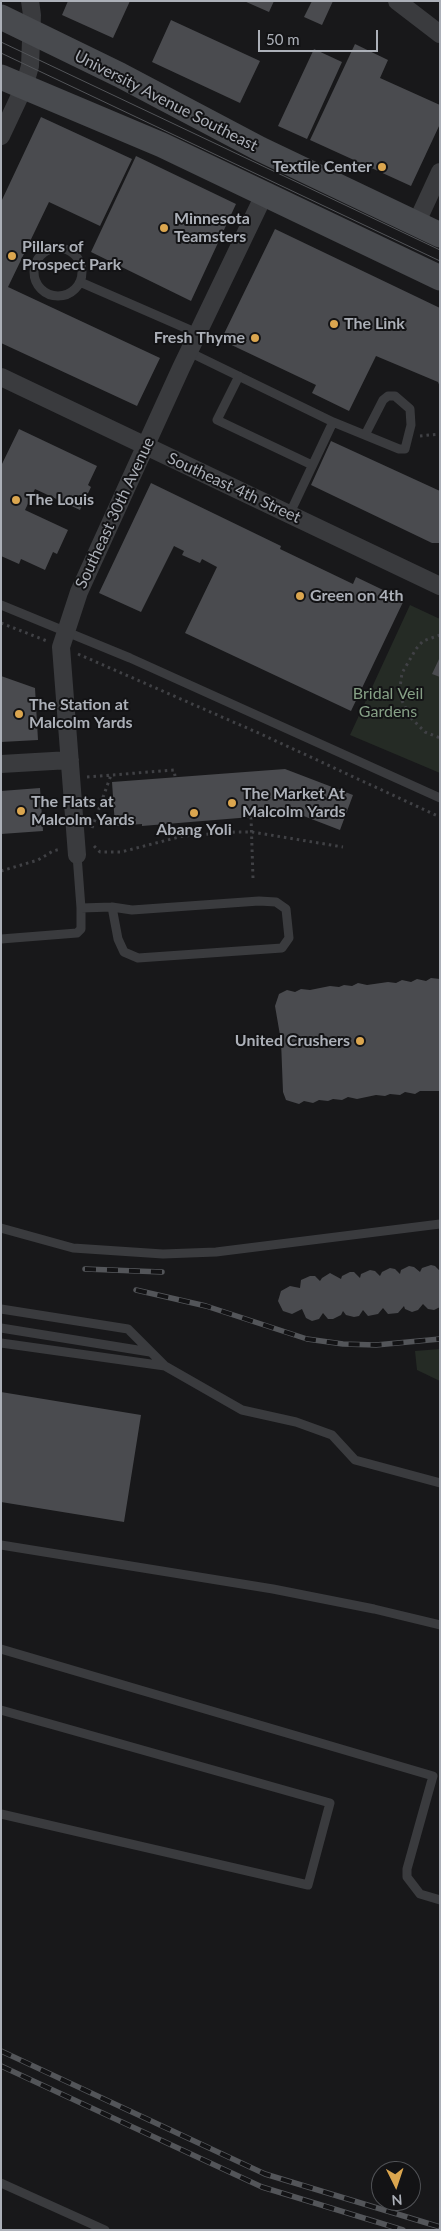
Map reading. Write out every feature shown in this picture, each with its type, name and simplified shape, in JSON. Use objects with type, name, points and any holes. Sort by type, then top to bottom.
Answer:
[{"type":"main road","name":"University Avenue Southeast","points":[[1,17],[120,75],[260,149],[440,235]]},
{"type":"main road","points":[[1,77],[138,134],[440,278]]},
{"type":"street","points":[[1,136],[24,87],[30,66],[30,1]]},
{"type":"street","points":[[397,1],[440,34]]},
{"type":"street","points":[[416,224],[440,172]]},
{"type":"street","name":"Southeast 30th Avenue","points":[[69,852],[70,760],[61,647],[66,630],[79,592],[188,352],[265,193]]},
{"type":"street","name":"Southeast 4th Street","points":[[2,379],[440,586]]},
{"type":"street","points":[[1,764],[70,760]]},
{"type":"lane","points":[[60,248],[68,250],[74,254],[81,267],[80,282],[69,294],[52,296],[45,293],[35,280],[36,263],[46,252],[60,248]]},
{"type":"lane","points":[[80,282],[198,333]]},
{"type":"lane","points":[[188,352],[333,422],[399,449],[405,449],[410,409],[394,396],[388,396],[383,400],[365,434]]},
{"type":"lane","points":[[239,376],[217,420],[312,465]]},
{"type":"lane","points":[[289,514],[333,422]]},
{"type":"lane","points":[[1,605],[66,630],[440,798]]},
{"type":"lane","points":[[1,939],[77,933],[81,929],[81,908],[69,852]]},
{"type":"lane","points":[[81,908],[112,907],[132,910],[259,901],[276,902],[286,909],[289,938],[282,948],[138,958],[124,952],[118,940],[112,907]]},
{"type":"lane","points":[[1,1228],[73,1248],[163,1254],[216,1252],[440,1224]]},
{"type":"lane","points":[[1,1310],[128,1329],[165,1366],[242,1410],[296,1422],[332,1435],[355,1460],[440,1483]]},
{"type":"lane","points":[[1,1328],[151,1352]]},
{"type":"lane","points":[[1,1343],[165,1366]]},
{"type":"lane","points":[[1,1545],[273,1589],[374,1609],[440,1625]]},
{"type":"lane","points":[[1,1649],[433,1776],[406,1877],[420,1894],[440,1900]]},
{"type":"lane","points":[[1,1710],[330,1803],[308,1885],[1,1814]]},
{"type":"lane","points":[[1,2182],[105,2230]]},
{"type":"path","points":[[408,436],[440,434]]},
{"type":"path","points":[[1,622],[46,641]]},
{"type":"path","points":[[440,635],[423,641],[416,649],[402,673],[400,687],[401,698],[411,718],[425,732],[440,738]]},
{"type":"path","points":[[73,652],[272,739],[440,817]]},
{"type":"path","points":[[87,777],[174,770],[175,776]]},
{"type":"path","points":[[92,835],[91,829],[111,774]]},
{"type":"path","points":[[251,817],[253,878]]},
{"type":"path","points":[[92,841],[95,849],[100,852],[109,853],[121,852],[183,836],[252,832],[343,847]]},
{"type":"path","points":[[1,871],[38,860],[53,851],[69,852]]},
{"type":"green space","name":"Bridal Veil Gardens","points":[[410,605],[440,619],[440,773],[350,735]]},
{"type":"green space","points":[[440,1349],[440,1381],[417,1370],[415,1351]]},
{"type":"building","points":[[68,1],[130,1],[113,38],[62,15]]},
{"type":"building","points":[[244,1],[274,1],[269,12]]},
{"type":"building","points":[[312,1],[333,1],[322,25],[304,17]]},
{"type":"building","points":[[171,20],[260,61],[240,103],[152,62]]},
{"type":"building","points":[[355,44],[388,60],[380,78],[440,105],[440,124],[411,186],[310,140]]},
{"type":"building","points":[[314,49],[342,62],[307,139],[278,126]]},
{"type":"building","name":"Pillars of Prospect Park","points":[[41,117],[132,159],[100,226],[49,202],[8,287],[160,358],[137,406],[1,343],[1,202]]},
{"type":"building","name":"Minnesota Teamsters","points":[[136,156],[236,204],[191,301],[91,252]]},
{"type":"building","name":"The Link","points":[[275,229],[440,308],[440,387],[438,382],[376,356],[349,411],[312,393],[316,385],[221,340]]},
{"type":"building","name":"The Louis","points":[[19,429],[97,466],[88,485],[91,487],[80,510],[35,489],[25,510],[68,530],[57,554],[53,552],[45,570],[21,559],[19,564],[1,556],[1,466]]},
{"type":"building","points":[[331,441],[440,491],[440,543],[432,543],[311,485]]},
{"type":"building","name":"Green on 4th","points":[[151,483],[281,546],[280,549],[353,584],[356,577],[404,600],[351,711],[185,633],[217,567],[202,559],[200,563],[182,555],[184,551],[174,546],[141,612],[99,593]]},
{"type":"building","points":[[440,657],[440,677],[432,674]]},
{"type":"building","name":"The Station at Malcolm Yards","points":[[1,676],[35,688],[38,740],[1,742]]},
{"type":"building","name":"The Market At Malcolm Yards","points":[[285,769],[353,795],[340,830],[288,810],[288,814],[142,826],[142,824],[115,826],[112,782]]},
{"type":"building","name":"The Flats at Malcolm Yards","points":[[40,788],[43,831],[1,834],[1,791]]},
{"type":"building","name":"United Crushers","points":[[431,978],[440,979],[440,1091],[420,1091],[415,1094],[405,1092],[400,1095],[376,1095],[357,1099],[348,1097],[342,1100],[319,1100],[313,1103],[304,1101],[299,1104],[286,1100],[283,1092],[281,1041],[275,1006],[279,994],[287,990],[295,992],[301,989],[310,990],[330,986],[352,986],[358,983],[367,985],[388,982],[396,983],[402,980],[411,982],[417,979],[426,981]]},
{"type":"building","points":[[431,1265],[440,1271],[440,1307],[434,1310],[428,1309],[423,1304],[418,1310],[412,1312],[405,1309],[404,1306],[398,1313],[388,1314],[383,1308],[378,1314],[368,1316],[363,1310],[359,1316],[354,1317],[346,1315],[343,1311],[341,1315],[333,1319],[328,1319],[323,1313],[319,1319],[312,1321],[306,1318],[302,1309],[292,1314],[283,1311],[278,1301],[281,1291],[290,1286],[300,1288],[301,1280],[310,1276],[315,1276],[320,1281],[330,1273],[341,1279],[342,1276],[354,1272],[360,1278],[361,1274],[370,1270],[375,1271],[380,1276],[382,1272],[390,1268],[395,1269],[400,1274],[401,1270],[409,1266],[414,1267],[420,1272],[422,1268]]},
{"type":"building","points":[[1,1392],[141,1415],[124,1522],[1,1502]]},
{"type":"tram line","points":[[1,42],[440,250]]},
{"type":"tram line","points":[[1,53],[440,261]]},
{"type":"railway","points":[[85,1269],[162,1272]]},
{"type":"railway","points":[[136,1290],[206,1306],[307,1339],[343,1344],[376,1345],[440,1339]]},
{"type":"railway","points":[[1,2051],[265,2174],[440,2227]]},
{"type":"railway","points":[[1,2066],[262,2187],[403,2230]]},
{"type":"place","name":"Textile Center","points":[[382,167]]},
{"type":"place","name":"Minnesota Teamsters","points":[[164,228]]},
{"type":"place","name":"Pillars of Prospect Park","points":[[12,256]]},
{"type":"place","name":"The Link","points":[[334,324]]},
{"type":"place","name":"Fresh Thyme","points":[[255,338]]},
{"type":"place","name":"The Louis","points":[[16,500]]},
{"type":"place","name":"Green on 4th","points":[[300,596]]},
{"type":"place","name":"The Station at Malcolm Yards","points":[[19,714]]},
{"type":"place","name":"The Market At Malcolm Yards","points":[[232,803]]},
{"type":"place","name":"The Flats at Malcolm Yards","points":[[21,811]]},
{"type":"place","name":"Abang Yoli","points":[[194,813]]},
{"type":"place","name":"United Crushers","points":[[360,1041]]}]
